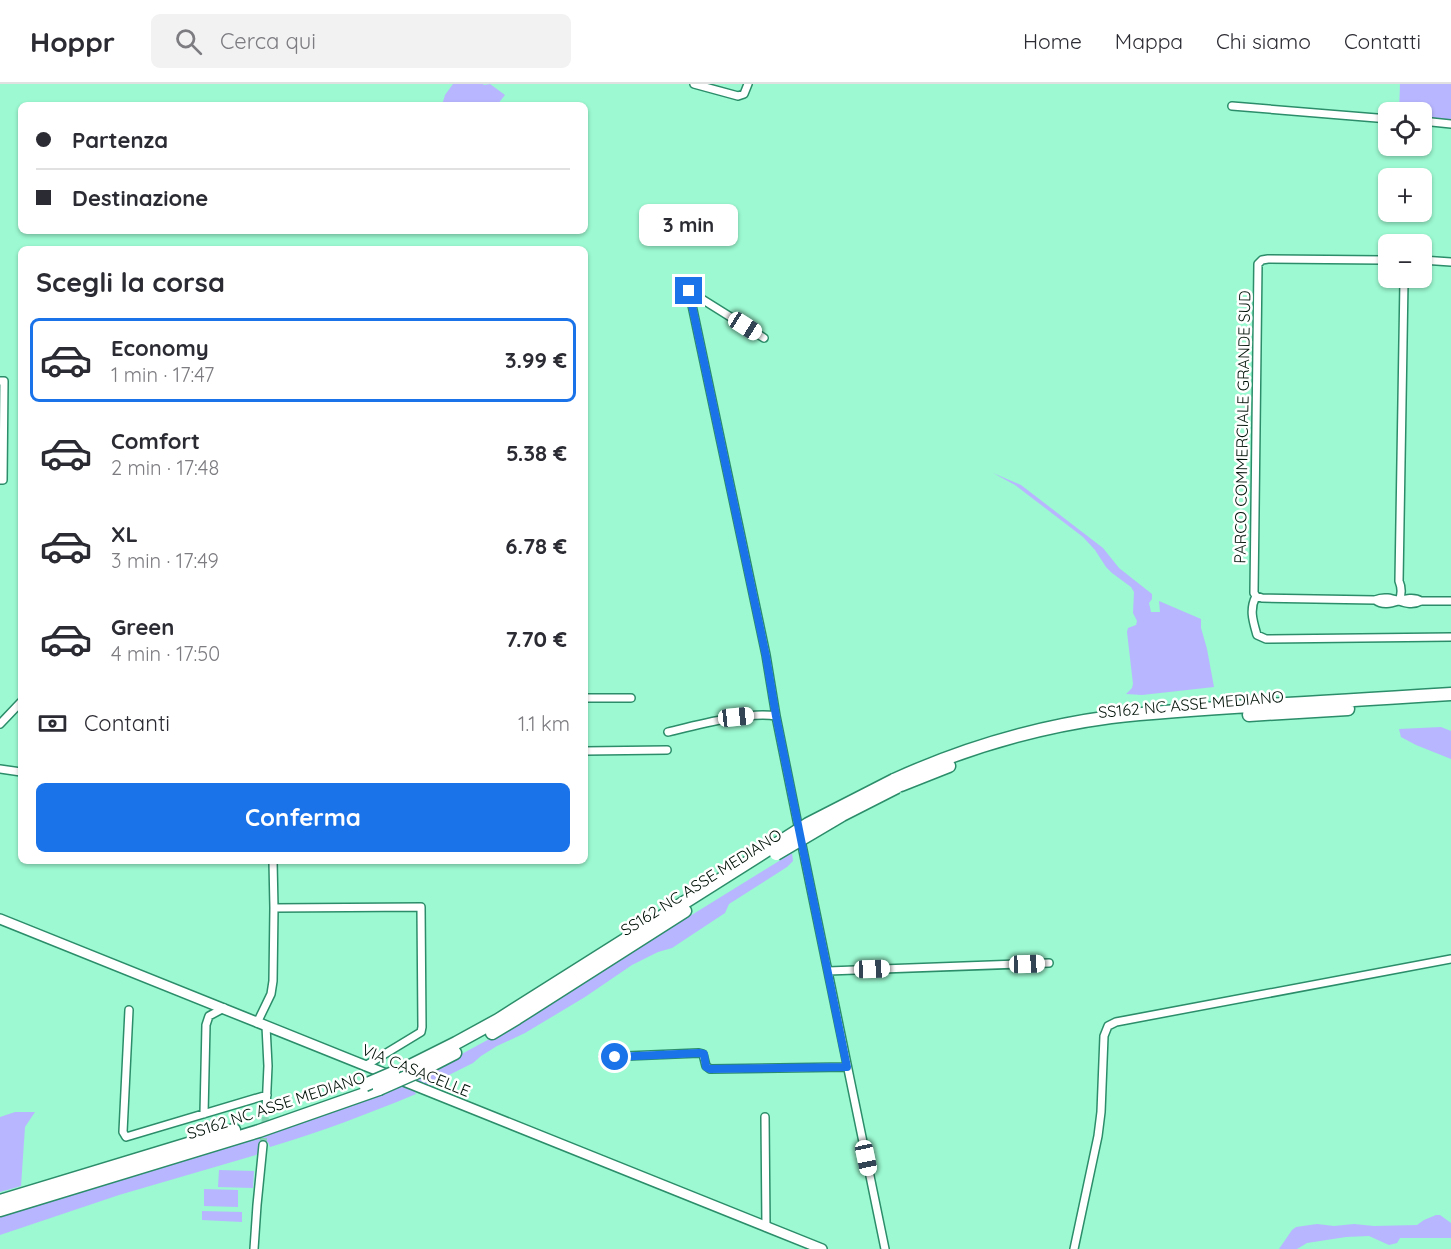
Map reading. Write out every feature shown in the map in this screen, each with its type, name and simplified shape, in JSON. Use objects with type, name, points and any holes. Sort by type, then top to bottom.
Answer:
[{"type":"highway","name":"SS162 NC ASSE MEDIANO","points":[[1312,707],[1451,694]]},
{"type":"highway","name":"SS162 NC ASSE MEDIANO","points":[[0,1201],[262,1121],[366,1085],[406,1068],[498,1020],[774,851],[895,784],[959,762],[1003,743],[1106,726],[1215,712],[1451,702]]},
{"type":"highway","name":"SS162 NC ASSE MEDIANO","points":[[0,1210],[259,1131],[379,1089],[422,1070],[517,1018],[774,851]]},
{"type":"street","points":[[694,84],[738,96],[744,94],[748,84]]},
{"type":"street","points":[[1232,106],[1378,118]]},
{"type":"street","points":[[1432,123],[1451,124]]},
{"type":"street","name":"PARCO COMMERCIALE GRANDE SUD","points":[[1256,596],[1253,587],[1258,264],[1262,260],[1269,259],[1378,260]]},
{"type":"street","points":[[1432,261],[1451,262]]},
{"type":"street","points":[[1399,601],[1396,596],[1396,586],[1399,581],[1403,288]]},
{"type":"street","points":[[764,338],[689,291],[766,656],[776,716],[885,1249]]},
{"type":"street","points":[[2,381],[2,480]]},
{"type":"street","points":[[1451,601],[1421,601],[1416,604],[1399,601],[1379,603],[1376,600],[1256,596],[1251,613],[1257,635],[1266,639],[1451,638]]},
{"type":"street","points":[[588,698],[631,698]]},
{"type":"street","points":[[0,724],[18,705]]},
{"type":"street","points":[[668,732],[736,717],[768,714],[776,716]]},
{"type":"street","points":[[588,751],[667,750]]},
{"type":"street","points":[[0,769],[18,772]]},
{"type":"street","points":[[266,1110],[268,1066],[262,1025],[273,981],[273,864]]},
{"type":"street","points":[[274,908],[421,908],[421,1032],[365,1066]]},
{"type":"street","name":"VIA CASACELLE","points":[[0,919],[822,1249]]},
{"type":"street","points":[[1074,1249],[1098,1136],[1104,1036],[1108,1026],[1116,1022],[1451,959]]},
{"type":"street","points":[[828,971],[1049,963]]},
{"type":"street","points":[[204,1114],[206,1025],[209,1016],[224,1008]]},
{"type":"street","points":[[129,1010],[124,1136],[129,1137],[267,1095]]},
{"type":"street","points":[[603,1057],[699,1053],[704,1054],[706,1067],[710,1069],[847,1067]]},
{"type":"street","points":[[765,1117],[766,1227]]},
{"type":"street","points":[[254,1249],[263,1145]]},
{"type":"shaded area","points":[[453,84],[490,84],[505,95],[499,102],[443,102]]},
{"type":"shaded area","points":[[1400,84],[1451,84],[1451,120],[1432,119],[1432,102],[1399,102]]},
{"type":"shaded area","points":[[993,473],[1021,485],[1103,548],[1119,568],[1152,594],[1149,603],[1151,612],[1160,612],[1159,601],[1201,619],[1214,687],[1142,695],[1126,694],[1133,684],[1127,632],[1128,628],[1136,625],[1137,621],[1133,613],[1134,592],[1131,587],[1106,567],[1083,537],[1015,485]]},
{"type":"shaded area","points":[[1441,727],[1451,731],[1451,759],[1401,737],[1399,729]]},
{"type":"shaded area","points":[[792,853],[793,861],[787,867],[729,904],[725,913],[672,948],[632,965],[585,997],[428,1088],[414,1080],[504,1031]]},
{"type":"shaded area","points":[[401,1084],[413,1089],[416,1094],[270,1147],[268,1142],[260,1143],[259,1154],[119,1195],[0,1235],[0,1214]]},
{"type":"shaded area","points":[[15,1112],[35,1112],[25,1127],[21,1186],[0,1192],[0,1117]]},
{"type":"shaded area","points":[[219,1170],[254,1171],[253,1188],[218,1187]]},
{"type":"shaded area","points":[[204,1189],[238,1190],[238,1207],[204,1206]]},
{"type":"shaded area","points":[[202,1211],[242,1212],[242,1222],[202,1220]]},
{"type":"shaded area","points":[[1440,1215],[1451,1223],[1451,1238],[1400,1238],[1397,1243],[1389,1245],[1369,1236],[1346,1237],[1307,1243],[1297,1249],[1279,1249],[1296,1227],[1317,1224],[1334,1226],[1417,1225]]},
{"type":"tunnel","points":[[263,1145],[266,1110]]},
{"type":"route","points":[[615,1057],[699,1053],[704,1054],[708,1069],[847,1067],[766,656],[689,291]]}]
